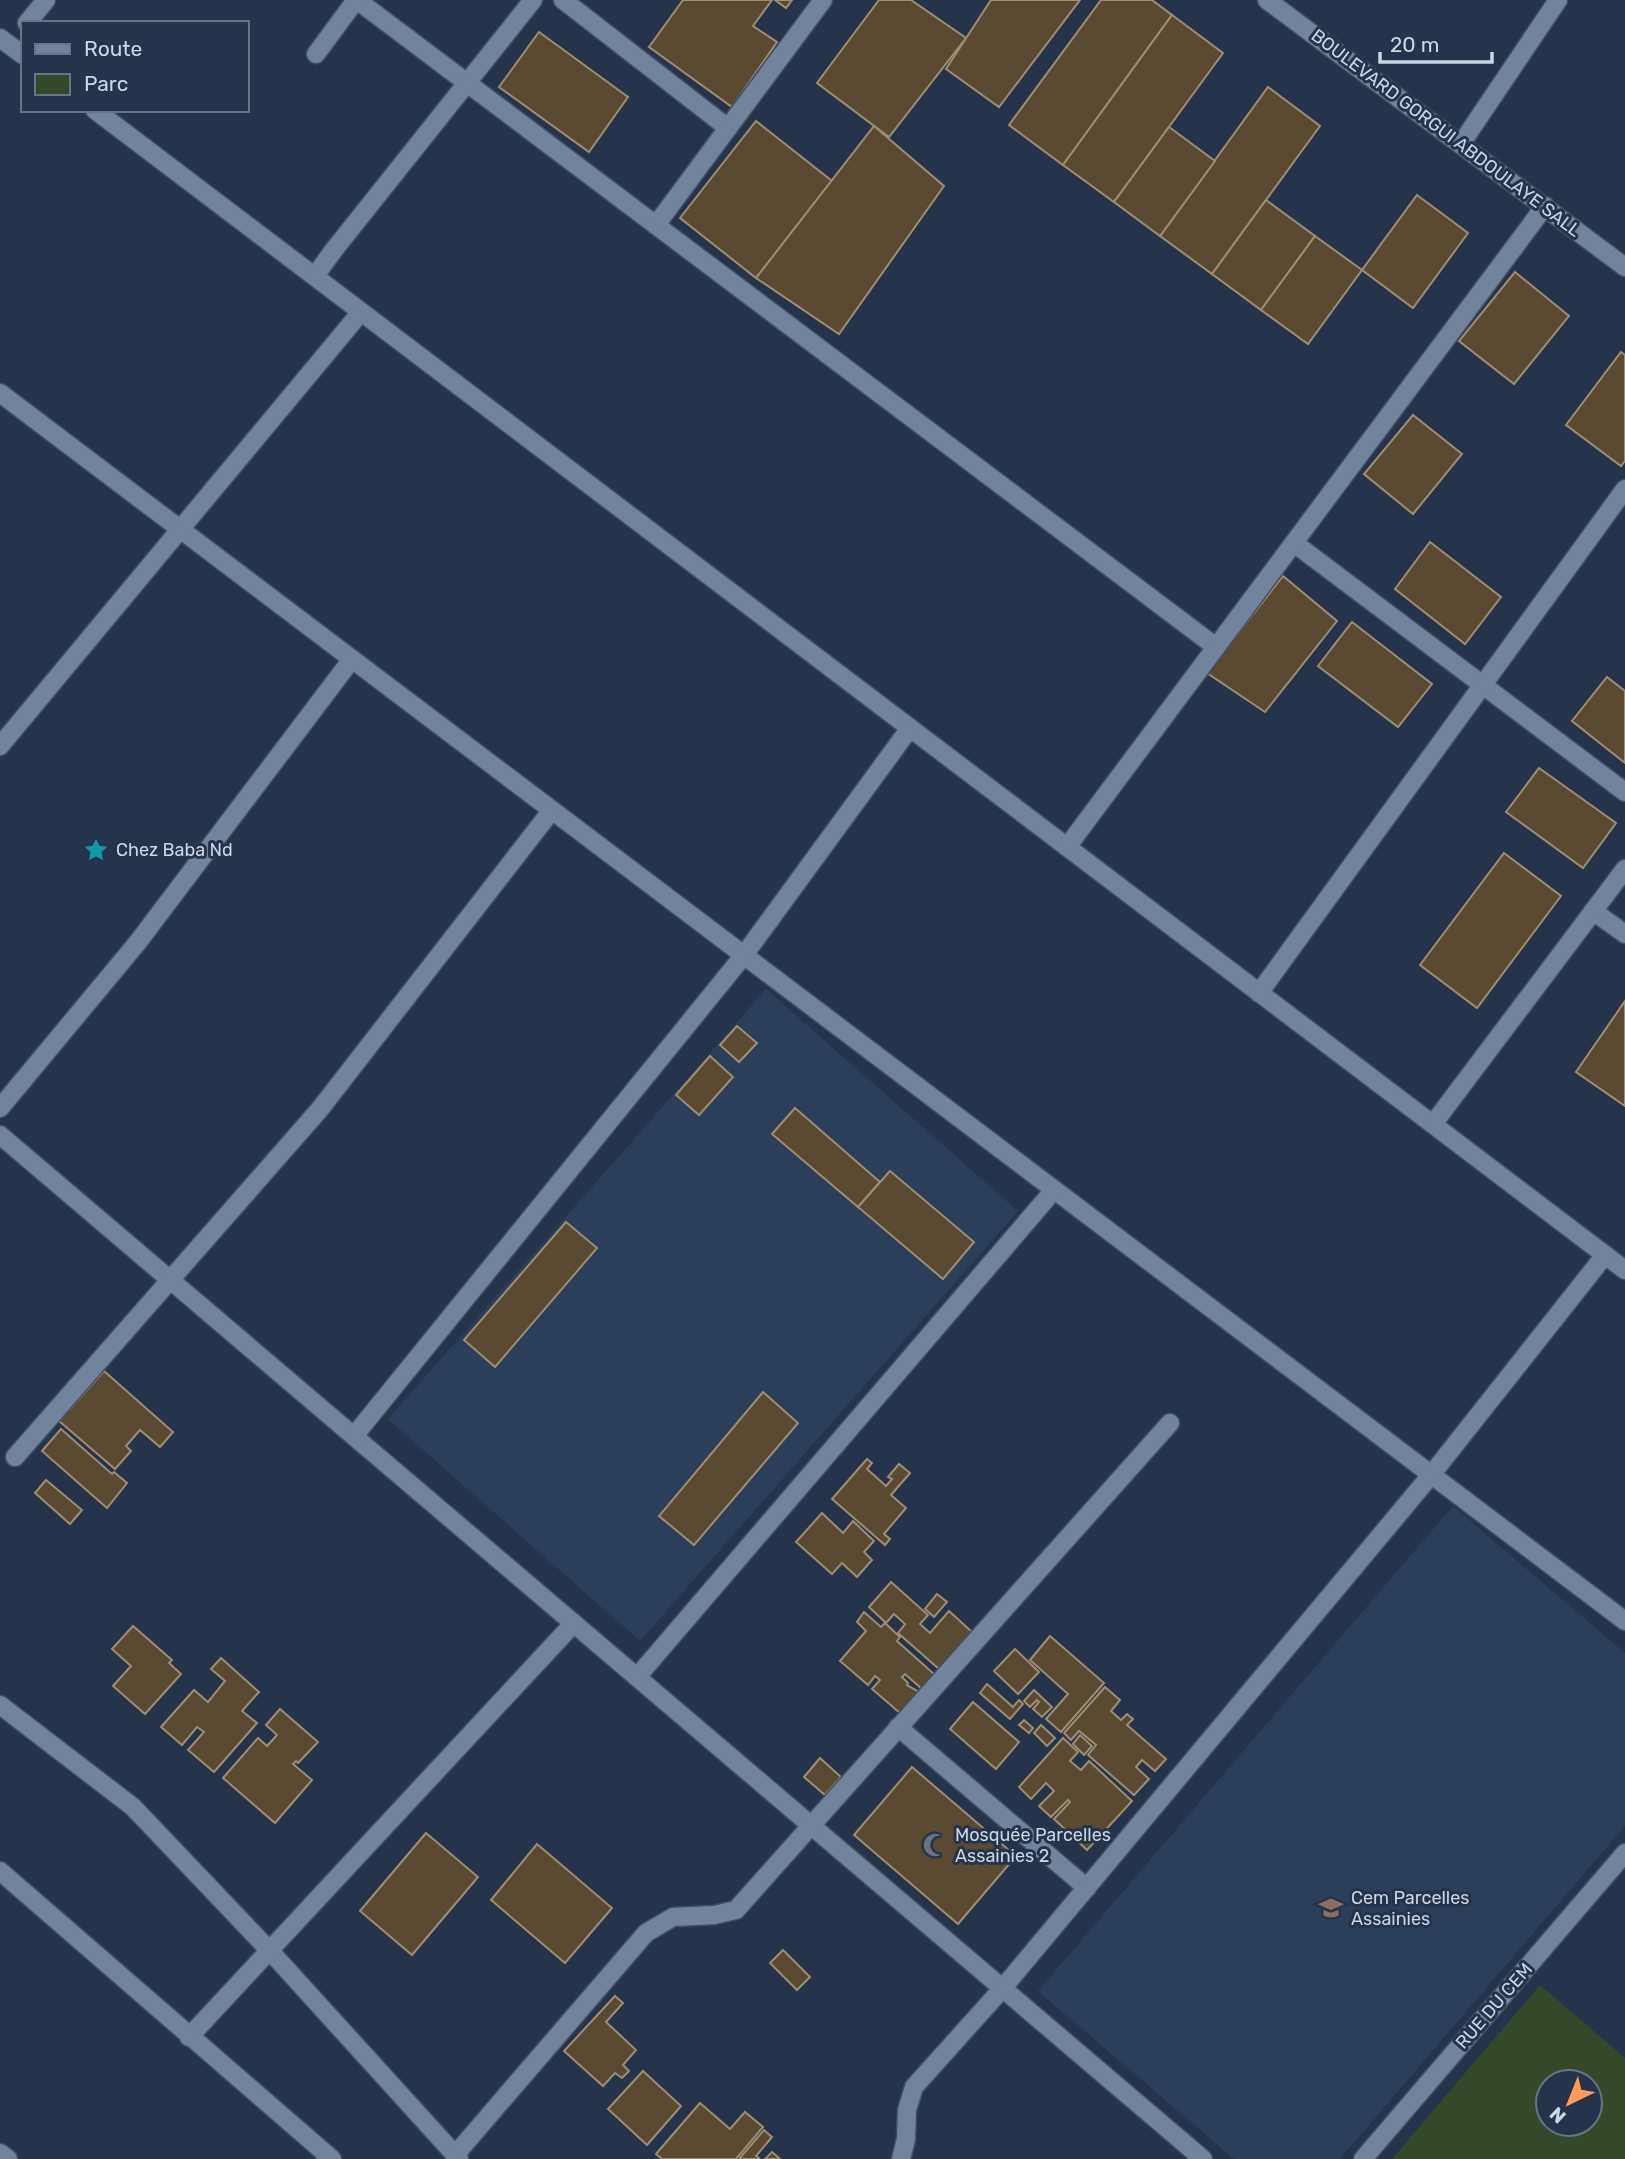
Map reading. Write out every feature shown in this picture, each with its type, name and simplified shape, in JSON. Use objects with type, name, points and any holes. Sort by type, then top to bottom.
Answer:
[{"type":"street","points":[[29,21],[46,0]]},
{"type":"street","points":[[316,54],[357,0],[1216,647]]},
{"type":"street","points":[[315,276],[534,0]]},
{"type":"street","points":[[563,0],[728,128]]},
{"type":"street","points":[[656,225],[824,0]]},
{"type":"street","points":[[1461,144],[1558,0]]},
{"type":"street","name":"BOULEVARD GORGUI ABDOULAYE SALL","points":[[1278,3],[1625,267]]},
{"type":"street","points":[[10,46],[21,30]]},
{"type":"street","points":[[98,112],[1625,1270]]},
{"type":"street","points":[[1067,847],[1545,206]]},
{"type":"street","points":[[0,746],[361,312]]},
{"type":"street","points":[[3,402],[181,530],[1625,1621]]},
{"type":"street","points":[[1259,993],[1625,489]]},
{"type":"street","points":[[1294,542],[1625,792]]},
{"type":"street","points":[[0,1108],[138,942],[352,659]]},
{"type":"street","points":[[354,1436],[744,955],[910,728]]},
{"type":"street","points":[[15,1457],[320,1109],[552,810]]},
{"type":"street","points":[[1433,1124],[1625,869]]},
{"type":"street","points":[[1593,911],[1625,934]]},
{"type":"street","points":[[0,1135],[1203,2159]]},
{"type":"street","points":[[637,1677],[1054,1190]]},
{"type":"street","points":[[901,2159],[906,2139],[907,2110],[914,2087],[1002,1989],[1431,1475],[1605,1255]]},
{"type":"street","points":[[0,1706],[133,1807],[270,1951],[457,2157],[646,1933],[673,1917],[714,1915],[736,1910],[1170,1423]]},
{"type":"street","points":[[189,2037],[574,1623]]},
{"type":"street","points":[[898,1727],[1087,1888]]},
{"type":"street","name":"RUE DU CEM","points":[[1363,2159],[1625,1853]]},
{"type":"street","points":[[0,1871],[332,2159]]},
{"type":"street","points":[[0,2153],[8,2159]]},
{"type":"shaded area","points":[[766,989],[1018,1211],[640,1641],[388,1419]]},
{"type":"shaded area","name":"Cem Parcelles Assainies","points":[[1453,1506],[1625,1653],[1625,1826],[1340,2159],[1234,2159],[1038,1991]]},
{"type":"green space","points":[[1540,1985],[1625,2058],[1625,2159],[1392,2159]]},
{"type":"building","points":[[683,0],[772,0],[753,26],[777,42],[732,107],[649,47]]},
{"type":"building","points":[[775,0],[792,0],[786,8]]},
{"type":"building","points":[[879,0],[911,0],[966,38],[889,137],[817,83]]},
{"type":"building","points":[[991,0],[1080,0],[999,107],[946,69]]},
{"type":"building","points":[[1101,0],[1152,0],[1172,15],[1063,165],[1009,125]]},
{"type":"building","points":[[1172,15],[1223,53],[1114,202],[1063,165]]},
{"type":"building","points":[[539,32],[628,97],[589,152],[499,87]]},
{"type":"building","points":[[1268,87],[1320,126],[1212,274],[1160,236]]},
{"type":"building","points":[[756,121],[832,181],[756,278],[680,218]]},
{"type":"building","points":[[874,126],[944,186],[839,334],[756,278]]},
{"type":"building","points":[[1169,127],[1215,161],[1160,236],[1114,202]]},
{"type":"building","points":[[1417,195],[1468,233],[1413,308],[1362,270]]},
{"type":"building","points":[[1266,200],[1315,236],[1261,310],[1212,274]]},
{"type":"building","points":[[1315,236],[1362,270],[1308,344],[1261,310]]},
{"type":"building","points":[[1515,272],[1569,316],[1514,384],[1459,341]]},
{"type":"building","points":[[1621,352],[1625,355],[1625,461],[1621,466],[1566,425]]},
{"type":"building","points":[[1413,415],[1462,454],[1413,514],[1364,474]]},
{"type":"building","points":[[1430,542],[1501,597],[1465,644],[1395,589]]},
{"type":"building","points":[[1283,576],[1337,621],[1265,712],[1207,673]]},
{"type":"building","points":[[1352,622],[1432,684],[1398,727],[1318,666]]},
{"type":"building","points":[[1607,677],[1625,691],[1625,763],[1572,721]]},
{"type":"building","points":[[1539,768],[1616,823],[1583,868],[1506,812]]},
{"type":"building","points":[[1504,853],[1561,896],[1477,1008],[1420,965]]},
{"type":"building","points":[[1625,1001],[1625,1106],[1576,1072]]},
{"type":"building","points":[[737,1026],[757,1043],[739,1062],[720,1045]]},
{"type":"building","points":[[710,1056],[733,1077],[699,1115],[676,1095]]},
{"type":"building","points":[[795,1108],[880,1182],[858,1207],[772,1134]]},
{"type":"building","points":[[890,1171],[974,1242],[943,1279],[858,1207]]},
{"type":"building","points":[[566,1222],[597,1248],[495,1367],[464,1340]]},
{"type":"building","points":[[104,1371],[173,1432],[160,1447],[140,1430],[126,1446],[131,1451],[115,1469],[59,1421]]},
{"type":"building","points":[[763,1392],[798,1423],[694,1545],[659,1516]]},
{"type":"building","points":[[61,1429],[112,1474],[114,1472],[127,1483],[107,1508],[42,1451]]},
{"type":"building","points":[[867,1459],[872,1463],[867,1469],[886,1486],[892,1479],[888,1477],[899,1464],[910,1473],[891,1495],[906,1508],[884,1534],[890,1539],[885,1545],[832,1499]]},
{"type":"building","points":[[46,1480],[82,1510],[70,1524],[35,1493]]},
{"type":"building","points":[[822,1513],[843,1533],[853,1521],[874,1541],[864,1552],[872,1560],[857,1577],[842,1563],[832,1574],[796,1542]]},
{"type":"building","points":[[891,1582],[928,1615],[920,1624],[930,1633],[949,1611],[972,1632],[939,1669],[898,1633],[905,1624],[894,1614],[886,1623],[869,1607]]},
{"type":"building","points":[[937,1594],[947,1602],[934,1617],[925,1609]]},
{"type":"building","points":[[864,1612],[881,1627],[885,1623],[900,1637],[897,1641],[934,1674],[922,1689],[905,1674],[902,1677],[907,1685],[919,1692],[900,1713],[872,1689],[880,1680],[875,1676],[868,1685],[840,1661],[866,1631],[857,1622]]},
{"type":"building","points":[[133,1626],[172,1660],[169,1663],[181,1674],[145,1714],[113,1686],[131,1666],[112,1649]]},
{"type":"building","points":[[1050,1636],[1104,1683],[1061,1732],[1046,1719],[1068,1694],[1030,1660]]},
{"type":"building","points":[[1015,1649],[1039,1672],[1018,1694],[994,1671]]},
{"type":"building","points":[[221,1658],[259,1692],[242,1711],[257,1723],[214,1772],[188,1750],[204,1732],[197,1727],[182,1745],[161,1727],[194,1690],[208,1702],[225,1681],[211,1669]]},
{"type":"building","points":[[987,1684],[1013,1707],[1019,1700],[1023,1704],[1010,1719],[980,1693]]},
{"type":"building","points":[[1105,1687],[1120,1700],[1111,1711],[1121,1720],[1127,1714],[1133,1719],[1127,1725],[1166,1759],[1155,1771],[1142,1760],[1136,1767],[1149,1779],[1134,1795],[1088,1755],[1096,1745],[1079,1731],[1071,1740],[1064,1733]]},
{"type":"building","points":[[1034,1690],[1052,1707],[1042,1717],[1033,1709],[1039,1702],[1037,1700],[1030,1707],[1024,1701]]},
{"type":"building","points":[[973,1702],[1019,1742],[996,1769],[950,1729]]},
{"type":"building","points":[[280,1709],[318,1742],[298,1763],[296,1761],[293,1764],[312,1780],[275,1823],[223,1778],[258,1738],[267,1746],[277,1735],[266,1725]]},
{"type":"building","points":[[1024,1720],[1033,1728],[1029,1733],[1019,1725]]},
{"type":"building","points":[[1041,1725],[1055,1738],[1047,1746],[1034,1733]]},
{"type":"building","points":[[1080,1735],[1092,1746],[1084,1755],[1073,1744]]},
{"type":"building","points":[[1063,1738],[1078,1752],[1070,1761],[1081,1770],[1089,1761],[1132,1801],[1087,1850],[1054,1819],[1070,1802],[1068,1800],[1051,1817],[1039,1806],[1054,1791],[1046,1783],[1031,1799],[1019,1787]]},
{"type":"building","points":[[820,1758],[841,1777],[825,1795],[804,1777]]},
{"type":"building","name":"Mosquée Parcelles Assainies 2","points":[[912,1767],[1016,1856],[958,1924],[854,1835]]},
{"type":"building","points":[[426,1833],[478,1877],[412,1955],[360,1911]]},
{"type":"building","points":[[537,1844],[612,1908],[565,1963],[491,1900]]},
{"type":"building","points":[[783,1950],[810,1977],[797,1990],[770,1963]]},
{"type":"building","points":[[615,1996],[623,2003],[606,2022],[636,2050],[623,2065],[629,2071],[622,2078],[615,2073],[603,2086],[564,2051]]},
{"type":"building","points":[[643,2071],[681,2106],[647,2145],[608,2109]]},
{"type":"building","points":[[700,2103],[730,2129],[745,2112],[763,2127],[736,2159],[662,2159],[656,2154]]},
{"type":"building","points":[[764,2130],[772,2137],[756,2156],[760,2159],[739,2159]]},
{"type":"building","points":[[772,2152],[780,2159],[765,2159]]},
{"type":"place","name":"Chez Baba Nd","points":[[96,850]]},
{"type":"place","name":"Mosquée Parcelles Assainies 2","points":[[935,1845]]},
{"type":"place","name":"Cem Parcelles Assainies","points":[[1331,1908]]}]
